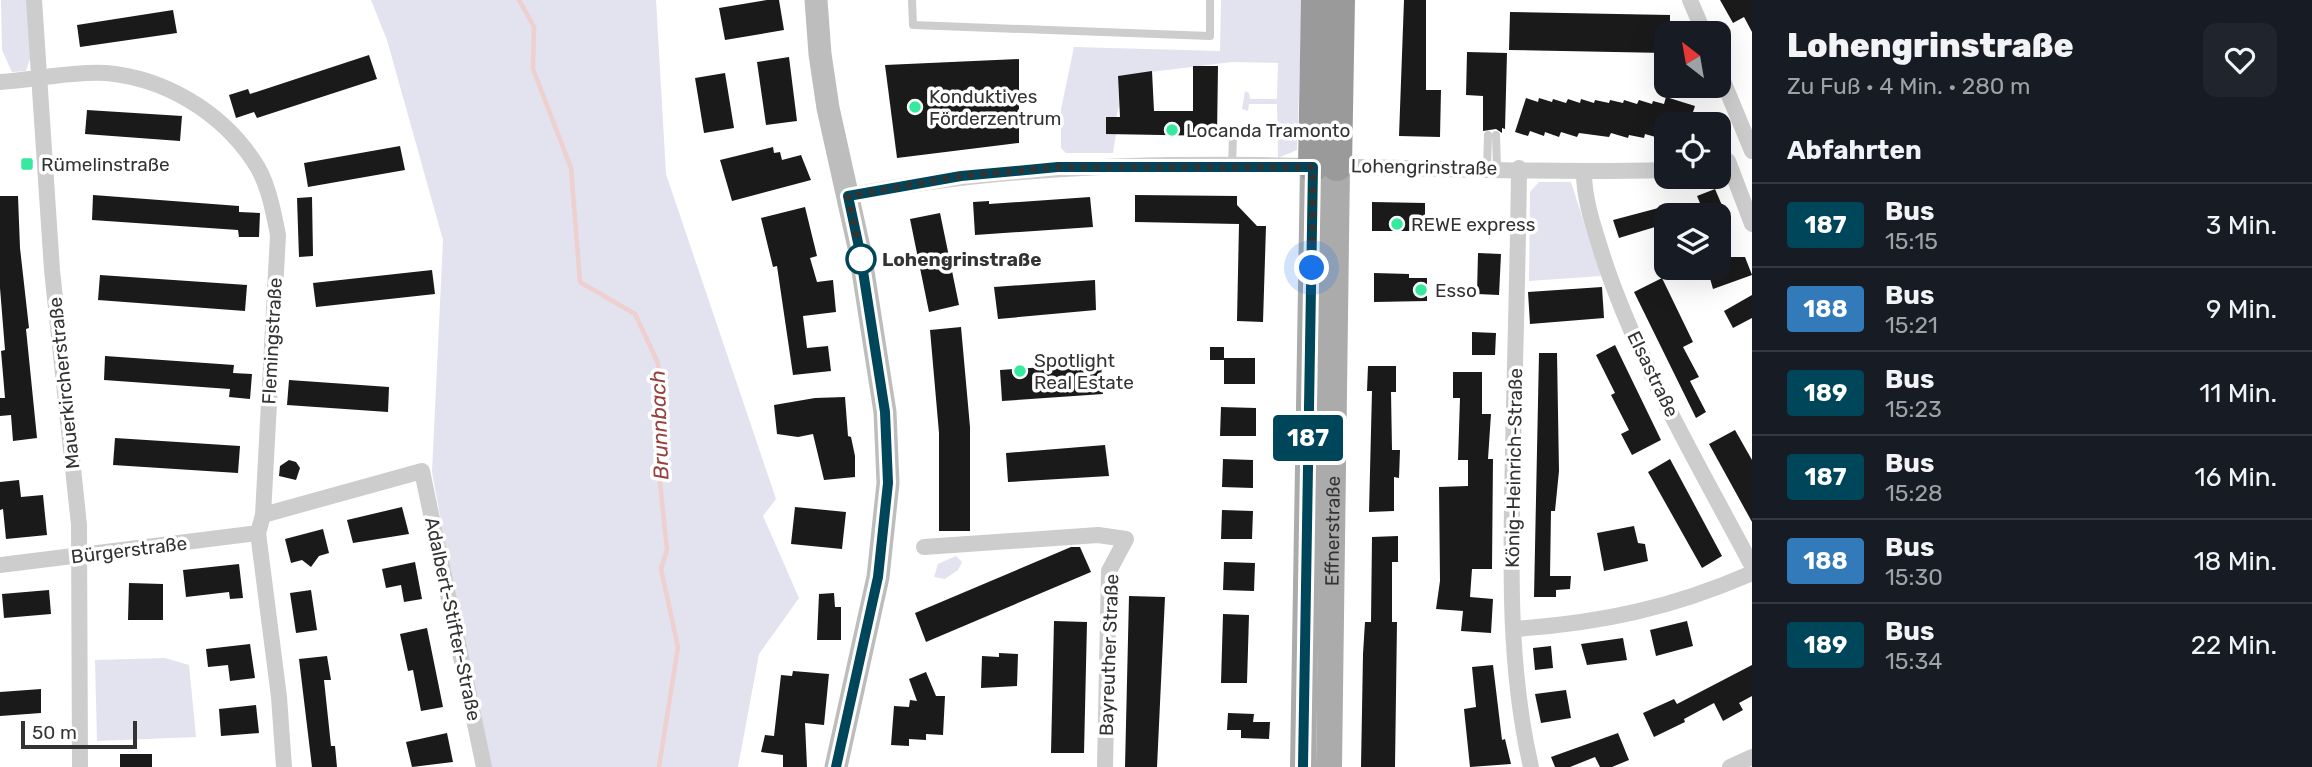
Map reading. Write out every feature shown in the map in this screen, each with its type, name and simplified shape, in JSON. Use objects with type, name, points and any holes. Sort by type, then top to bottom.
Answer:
[{"type":"highway","name":"Effnerstraße","points":[[1316,0],[1325,166]]},
{"type":"highway","name":"Effnerstraße","points":[[1325,166],[1340,0]]},
{"type":"main road","points":[[816,0],[820,54],[860,252],[885,412],[888,483],[878,577],[836,767]]},
{"type":"main road","name":"Effnerstraße","points":[[1303,767],[1306,508],[1325,166]]},
{"type":"main road","name":"Effnerstraße","points":[[1325,166],[1329,767]]},
{"type":"street","name":"Mauerkircherstraße","points":[[34,0],[52,270],[81,556],[80,767]]},
{"type":"street","points":[[1690,0],[1699,21]]},
{"type":"street","name":"Flemingstraße","points":[[41,79],[103,73],[136,77],[171,90],[205,110],[254,161],[271,200],[278,235],[263,515],[258,533],[279,697],[284,767]]},
{"type":"street","points":[[0,82],[41,79]]},
{"type":"street","points":[[1730,98],[1752,152],[1731,159]]},
{"type":"street","name":"Lohengrinstraße","points":[[848,196],[961,176],[1058,167],[1325,166],[1584,172],[1654,170]]},
{"type":"street","name":"König-Heinrich-Straße","points":[[1519,169],[1512,513],[1514,629],[1522,728],[1531,767]]},
{"type":"street","name":"Elsastraße","points":[[1584,172],[1584,194],[1617,297],[1641,355],[1752,566]]},
{"type":"street","points":[[1731,179],[1752,223]]},
{"type":"street","name":"Adalbert-Stifter-Straße","points":[[263,515],[422,471],[484,767]]},
{"type":"street","name":"Bürgerstraße","points":[[0,565],[258,533]]},
{"type":"street","name":"Bayreuther Straße","points":[[924,547],[1098,535],[1126,539],[1109,571],[1105,767]]},
{"type":"street","points":[[1514,629],[1573,625],[1632,615],[1699,596],[1752,573]]},
{"type":"street","points":[[1730,767],[1752,757]]},
{"type":"lane","points":[[912,0],[913,25],[1210,36],[1210,0]]},
{"type":"lane","points":[[1492,135],[1492,168]]},
{"type":"lane","points":[[1232,167],[1233,136]]},
{"type":"shaded area","points":[[1,0],[27,0],[33,50],[26,71],[12,72],[2,50]]},
{"type":"shaded area","points":[[371,0],[656,0],[666,174],[776,499],[763,516],[799,598],[759,654],[738,767],[491,767],[432,472],[443,240],[387,40]]},
{"type":"shaded area","points":[[1221,0],[1302,0],[1297,150],[1278,158],[1277,104],[1249,104],[1248,111],[1242,109],[1245,91],[1249,93],[1250,99],[1277,99],[1278,63],[1232,62],[1118,76],[1119,106],[1116,117],[1106,117],[1116,134],[1113,153],[1066,153],[1061,148],[1061,109],[1074,47],[1220,51]]},
{"type":"shaded area","points":[[1539,182],[1571,182],[1601,276],[1529,281],[1530,192]]},
{"type":"shaded area","points":[[956,556],[962,562],[958,570],[945,579],[934,577],[938,564]]},
{"type":"shaded area","points":[[165,658],[189,665],[196,737],[97,741],[95,660]]},
{"type":"building","points":[[779,0],[784,30],[725,40],[719,8]]},
{"type":"building","points":[[1404,0],[1426,0],[1426,90],[1441,90],[1440,137],[1399,136]]},
{"type":"building","points":[[1720,0],[1752,0],[1752,32],[1744,17],[1733,23]]},
{"type":"building","points":[[173,10],[177,33],[80,47],[77,25]]},
{"type":"building","points":[[1510,12],[1670,15],[1670,21],[1654,21],[1654,53],[1509,50]]},
{"type":"building","points":[[1467,52],[1507,53],[1505,129],[1502,128],[1502,133],[1496,129],[1483,131],[1483,96],[1466,95]]},
{"type":"building","points":[[369,55],[377,79],[257,118],[254,112],[236,118],[229,95],[248,89],[250,94]]},
{"type":"building","points":[[789,57],[797,121],[766,125],[757,62]]},
{"type":"building","name":"Konduktives Förderzentrum","points":[[1019,59],[1019,143],[897,158],[885,65]]},
{"type":"building","points":[[1193,66],[1218,66],[1217,136],[1106,134],[1106,117],[1120,117],[1118,76],[1152,71],[1154,111],[1193,111]]},
{"type":"building","points":[[725,73],[734,128],[704,133],[695,78]]},
{"type":"building","points":[[1526,98],[1538,102],[1539,98],[1566,103],[1568,99],[1580,103],[1581,99],[1594,103],[1595,100],[1609,103],[1610,100],[1623,103],[1624,100],[1637,104],[1639,100],[1664,104],[1666,98],[1669,98],[1695,106],[1693,112],[1654,112],[1654,137],[1645,134],[1644,138],[1629,135],[1628,138],[1611,133],[1609,137],[1579,133],[1577,137],[1561,132],[1559,137],[1530,131],[1528,136],[1515,132]]},
{"type":"building","points":[[87,110],[182,116],[180,141],[85,134]]},
{"type":"building","points":[[400,146],[405,170],[308,187],[304,163]]},
{"type":"building","points":[[773,147],[774,153],[780,152],[782,160],[801,155],[811,180],[732,201],[720,160]]},
{"type":"building","points":[[1715,189],[1721,203],[1700,203],[1697,196]]},
{"type":"building","points":[[93,195],[239,206],[239,212],[260,213],[259,237],[239,237],[238,230],[92,220]]},
{"type":"building","points":[[1135,195],[1237,196],[1237,205],[1257,226],[1266,226],[1263,322],[1237,321],[1239,224],[1135,222]]},
{"type":"building","points":[[0,196],[18,196],[20,248],[29,328],[26,329],[37,438],[13,441],[11,415],[0,416],[0,398],[5,398],[1,351],[5,350],[0,288]]},
{"type":"building","points":[[312,197],[313,256],[299,257],[297,198]]},
{"type":"building","points":[[1090,197],[1093,227],[975,235],[973,202],[989,201],[989,204]]},
{"type":"building","points":[[1372,202],[1425,203],[1425,231],[1372,231]]},
{"type":"building","points":[[805,207],[817,256],[810,258],[817,282],[833,280],[836,312],[803,316],[807,348],[828,346],[831,371],[793,375],[777,266],[773,267],[761,218]]},
{"type":"building","points":[[1654,209],[1654,227],[1619,238],[1613,220]]},
{"type":"building","points":[[940,213],[959,305],[929,312],[910,219]]},
{"type":"building","points":[[1478,253],[1501,254],[1499,295],[1477,294]]},
{"type":"building","points":[[1731,257],[1745,257],[1752,275],[1713,289],[1710,280],[1731,280]]},
{"type":"building","points":[[432,270],[435,294],[316,307],[313,283]]},
{"type":"building","points":[[1374,273],[1409,274],[1409,278],[1427,278],[1427,301],[1374,302]]},
{"type":"building","points":[[100,275],[247,285],[245,311],[98,300]]},
{"type":"building","points":[[1095,280],[1096,310],[998,319],[994,287]]},
{"type":"building","points":[[1663,280],[1693,342],[1683,347],[1699,377],[1690,381],[1706,412],[1696,418],[1634,292]]},
{"type":"building","points":[[1602,287],[1604,318],[1530,324],[1528,292]]},
{"type":"building","points":[[1752,295],[1752,318],[1733,328],[1724,311]]},
{"type":"building","points":[[961,327],[970,427],[970,531],[939,531],[939,433],[930,330]]},
{"type":"building","points":[[1472,332],[1496,333],[1495,355],[1472,355]]},
{"type":"building","points":[[1615,345],[1661,440],[1632,455],[1621,434],[1629,430],[1611,395],[1615,393],[1596,355]]},
{"type":"building","points":[[1210,347],[1224,347],[1224,360],[1210,360]]},
{"type":"building","points":[[1539,353],[1557,353],[1559,471],[1555,511],[1551,511],[1550,576],[1571,576],[1570,589],[1556,590],[1556,597],[1534,597]]},
{"type":"building","points":[[105,356],[234,365],[233,373],[252,374],[250,399],[229,397],[230,389],[104,380]]},
{"type":"building","points":[[1224,358],[1255,358],[1255,384],[1224,384]]},
{"type":"building","points":[[1101,363],[1103,394],[1002,401],[1000,370]]},
{"type":"building","points":[[1368,366],[1396,366],[1396,392],[1391,392],[1392,450],[1400,450],[1399,478],[1394,477],[1394,511],[1369,512],[1372,391],[1367,391]]},
{"type":"building","points":[[1453,372],[1482,372],[1482,414],[1491,414],[1488,459],[1493,459],[1492,569],[1472,569],[1470,597],[1493,599],[1491,633],[1461,631],[1463,611],[1436,609],[1440,581],[1439,487],[1468,486],[1468,460],[1458,460],[1460,398],[1453,398]]},
{"type":"building","points":[[289,380],[389,387],[388,412],[287,405]]},
{"type":"building","points":[[845,397],[848,436],[851,437],[855,456],[855,477],[824,480],[813,434],[798,437],[777,434],[774,405],[815,398]]},
{"type":"building","points":[[1221,407],[1256,408],[1256,436],[1220,436]]},
{"type":"building","points":[[1735,430],[1752,460],[1752,522],[1709,444]]},
{"type":"building","points":[[115,438],[240,446],[238,473],[113,465]]},
{"type":"building","points":[[1105,445],[1109,476],[1008,482],[1006,453]]},
{"type":"building","points":[[1223,459],[1253,460],[1253,488],[1222,487]]},
{"type":"building","points":[[1670,459],[1722,556],[1702,568],[1648,472]]},
{"type":"building","points":[[289,460],[296,462],[300,468],[296,480],[279,476],[280,466]]},
{"type":"building","points":[[19,480],[21,497],[43,495],[47,535],[6,539],[3,509],[0,510],[0,482]]},
{"type":"building","points":[[402,507],[409,534],[353,543],[347,520]]},
{"type":"building","points":[[795,507],[846,512],[842,549],[791,544]]},
{"type":"building","points":[[1222,510],[1253,511],[1252,539],[1221,539]]},
{"type":"building","points":[[1634,526],[1638,543],[1645,544],[1648,561],[1604,571],[1597,533]]},
{"type":"building","points":[[323,529],[329,553],[319,556],[311,567],[302,560],[291,563],[285,539]]},
{"type":"building","points":[[1398,536],[1398,562],[1392,562],[1392,622],[1397,622],[1395,767],[1361,767],[1363,654],[1365,622],[1371,622],[1372,537]]},
{"type":"building","points":[[1071,547],[1080,547],[1091,572],[926,642],[915,613]]},
{"type":"building","points":[[415,562],[422,599],[404,602],[401,585],[386,588],[382,569]]},
{"type":"building","points":[[1224,562],[1255,563],[1254,591],[1223,590]]},
{"type":"building","points":[[239,564],[243,598],[230,599],[229,592],[186,597],[183,570]]},
{"type":"building","points":[[129,583],[163,584],[163,620],[128,620]]},
{"type":"building","points":[[49,590],[51,614],[4,618],[2,594]]},
{"type":"building","points":[[311,590],[317,630],[296,633],[290,593]]},
{"type":"building","points":[[834,593],[835,607],[841,607],[841,640],[817,640],[819,594]]},
{"type":"building","points":[[1129,596],[1165,597],[1157,767],[1125,767]]},
{"type":"building","points":[[1223,614],[1249,615],[1247,683],[1221,683]]},
{"type":"building","points":[[1054,621],[1087,622],[1084,753],[1051,753]]},
{"type":"building","points":[[1687,621],[1693,646],[1656,656],[1650,630]]},
{"type":"building","points":[[427,628],[443,707],[421,711],[413,670],[408,671],[400,634]]},
{"type":"building","points":[[1623,638],[1627,660],[1587,665],[1581,644]]},
{"type":"building","points":[[250,644],[255,678],[230,681],[228,665],[208,667],[206,649]]},
{"type":"building","points":[[1551,646],[1553,668],[1535,670],[1533,648]]},
{"type":"building","points":[[999,653],[1018,654],[1017,686],[981,688],[982,656],[999,657]]},
{"type":"building","points":[[327,656],[331,680],[324,680],[331,746],[335,746],[337,767],[312,767],[299,659]]},
{"type":"building","points":[[1493,665],[1502,740],[1505,739],[1511,764],[1470,767],[1464,709],[1476,707],[1472,667]]},
{"type":"building","points":[[1752,665],[1752,696],[1739,703],[1743,710],[1723,721],[1714,703],[1684,719],[1685,722],[1654,737],[1643,713],[1674,699],[1677,704]]},
{"type":"building","points":[[793,671],[829,674],[824,725],[805,723],[807,767],[783,767],[783,755],[761,752],[765,735],[774,736],[781,675],[792,676]]},
{"type":"building","points":[[926,672],[936,696],[945,696],[943,735],[926,734],[926,740],[909,739],[909,746],[891,745],[894,706],[909,707],[910,700],[917,701],[909,679]]},
{"type":"building","points":[[41,689],[41,713],[0,716],[0,692]]},
{"type":"building","points":[[1566,690],[1571,718],[1541,723],[1535,694]]},
{"type":"building","points":[[256,705],[259,733],[221,736],[219,709]]},
{"type":"building","points":[[1228,713],[1254,714],[1253,722],[1270,722],[1269,739],[1241,738],[1241,730],[1227,730]]},
{"type":"building","points":[[447,733],[453,762],[412,767],[406,742]]},
{"type":"building","points":[[1618,733],[1629,760],[1612,767],[1600,767],[1595,757],[1570,767],[1555,767],[1551,757]]},
{"type":"building","points":[[120,754],[152,754],[152,767],[120,767]]},
{"type":"waterway","name":"Brunnbach","points":[[519,0],[534,27],[533,69],[571,168],[580,282],[635,314],[658,363],[662,422],[657,453],[667,550],[661,569],[678,647],[659,767]]},
{"type":"bus line","name":"187","points":[[836,767],[878,577],[888,483],[885,412],[860,252],[848,196],[961,176],[1106,165],[1313,167],[1303,767]]},
{"type":"place","name":"Konduktives Förderzentrum","points":[[915,107]]},
{"type":"place","name":"Locanda Tramonto","points":[[1172,130]]},
{"type":"place","name":"Rümelinstraße","points":[[27,164]]},
{"type":"place","name":"REWE express","points":[[1397,224]]},
{"type":"place","name":"Lohengrinstraße","points":[[861,259]]},
{"type":"place","name":"Esso","points":[[1421,290]]},
{"type":"place","name":"Spotlight Real Estate","points":[[1020,371]]},
{"type":"route","points":[[861,259],[848,196],[961,176],[1058,167],[1313,167],[1312,268]]}]
